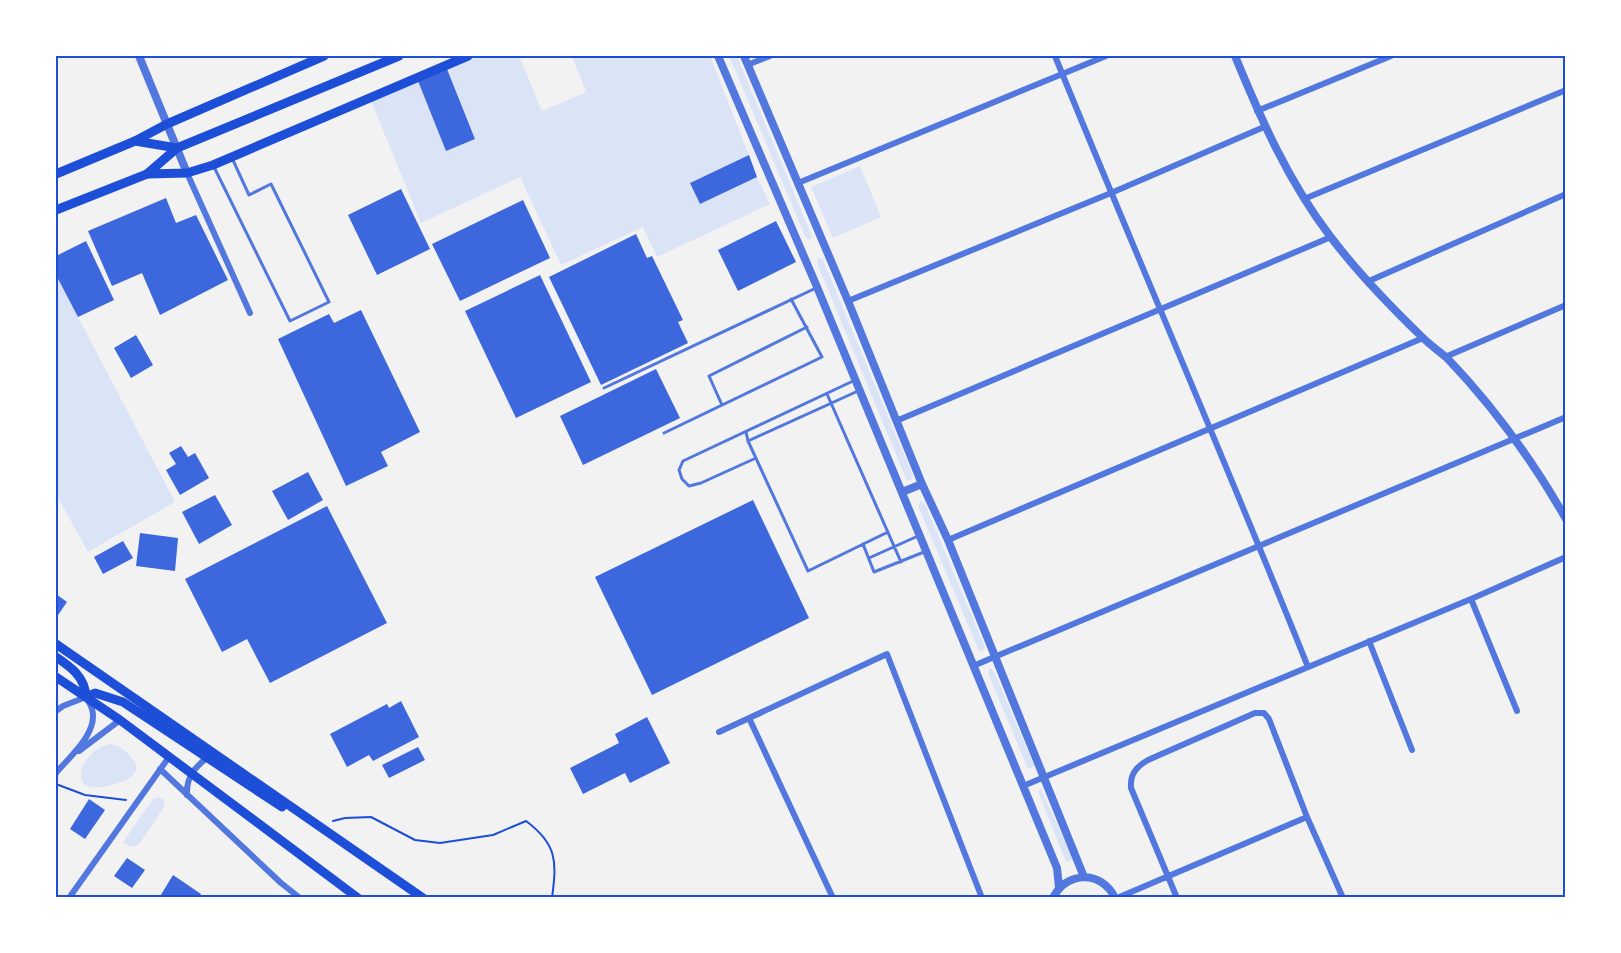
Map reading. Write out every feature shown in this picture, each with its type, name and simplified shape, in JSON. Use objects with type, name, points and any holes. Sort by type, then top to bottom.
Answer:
[{"type":"main road","points":[[56,174],[324,56]]},
{"type":"main road","points":[[56,210],[147,174],[177,148],[399,56]]},
{"type":"main road","points":[[147,174],[187,173],[213,165],[468,56]]},
{"type":"main road","points":[[135,141],[177,148]]},
{"type":"main road","points":[[56,644],[423,897]]},
{"type":"main road","points":[[56,657],[68,665],[85,684],[86,697]]},
{"type":"main road","points":[[56,677],[120,720],[358,897]]},
{"type":"main road","points":[[86,697],[95,693],[123,702],[300,820],[359,852]]},
{"type":"street","points":[[139,56],[187,173],[250,313]]},
{"type":"street","points":[[718,56],[817,287],[1057,868],[1059,887]]},
{"type":"street","points":[[744,56],[848,301],[922,484],[948,540],[1084,877]]},
{"type":"street","points":[[747,65],[770,56]]},
{"type":"street","points":[[1055,56],[1260,546],[1308,667]]},
{"type":"street","points":[[798,183],[1106,56]]},
{"type":"street","points":[[1235,56],[1264,127],[1304,199],[1330,237],[1423,338],[1446,357],[1484,400],[1544,481],[1566,519]]},
{"type":"street","points":[[1257,111],[1391,56]]},
{"type":"street","points":[[1304,199],[1566,90]]},
{"type":"street","points":[[848,301],[1111,193],[1264,127]]},
{"type":"street","points":[[1369,281],[1566,194]]},
{"type":"street","points":[[896,421],[1330,237]]},
{"type":"street","points":[[1446,357],[1566,305]]},
{"type":"street","points":[[948,540],[1423,338]]},
{"type":"street","points":[[973,666],[1566,417]]},
{"type":"street","points":[[902,492],[922,484]]},
{"type":"street","points":[[1023,786],[1566,557]]},
{"type":"street","points":[[1471,599],[1517,711]]},
{"type":"street","points":[[1369,641],[1412,750]]},
{"type":"street","points":[[718,732],[887,654],[982,897]]},
{"type":"street","points":[[56,711],[86,697],[93,711],[91,727],[86,738],[56,773]]},
{"type":"street","points":[[1177,897],[1131,788],[1130,780],[1134,771],[1148,760],[1256,713],[1264,713],[1269,719],[1307,817],[1343,897]]},
{"type":"street","points":[[749,718],[833,897]]},
{"type":"street","points":[[67,760],[120,720]]},
{"type":"street","points":[[69,897],[169,757]]},
{"type":"street","points":[[187,795],[186,785],[191,774],[208,757]]},
{"type":"street","points":[[160,769],[281,883],[300,897]]},
{"type":"street","points":[[1053,897],[1059,887],[1071,879],[1084,877],[1103,882],[1116,897],[1307,817]]},
{"type":"lane","points":[[213,165],[290,321],[328,302],[271,184],[249,195],[231,157]]},
{"type":"lane","points":[[604,388],[817,287]]},
{"type":"lane","points":[[664,433],[822,357],[791,299]]},
{"type":"lane","points":[[722,405],[709,376],[807,327]]},
{"type":"lane","points":[[756,458],[701,483],[689,486],[682,479],[679,470],[683,461],[855,380]]},
{"type":"lane","points":[[748,441],[860,390]]},
{"type":"lane","points":[[826,393],[901,562]]},
{"type":"lane","points":[[799,406],[803,415]]},
{"type":"lane","points":[[771,419],[775,429]]},
{"type":"lane","points":[[746,432],[748,441],[808,571],[888,532]]},
{"type":"lane","points":[[869,558],[919,536]]},
{"type":"lane","points":[[863,544],[874,572],[926,551]]},
{"type":"path","points":[[56,784],[85,795],[138,801]]},
{"type":"path","points":[[318,825],[345,818],[371,817],[415,840],[440,843],[493,835],[526,821],[540,831],[552,847],[555,876],[552,897]]},
{"type":"shaded area","points":[[480,56],[519,56],[542,111],[586,92],[572,56],[710,56],[749,155],[690,183],[700,204],[757,177],[770,204],[657,257],[643,227],[561,265],[520,177],[421,223],[371,101],[418,81],[446,150],[475,138],[447,69]]},
{"type":"shaded area","points":[[729,56],[737,56],[812,236],[810,241],[806,238]]},
{"type":"shaded area","points":[[860,166],[881,217],[833,238],[811,187]]},
{"type":"shaded area","points":[[818,258],[823,260],[913,476],[911,481],[906,479],[817,263]]},
{"type":"shaded area","points":[[56,275],[175,502],[88,552],[56,494]]},
{"type":"shaded area","points":[[920,501],[925,504],[985,647],[982,652],[978,649],[918,506]]},
{"type":"shaded area","points":[[990,668],[994,671],[1034,765],[1031,769],[1027,767],[988,673]]},
{"type":"shaded area","points":[[111,744],[127,753],[137,769],[125,781],[119,783],[98,787],[87,785],[82,780],[81,772],[85,763],[91,754]]},
{"type":"shaded area","points":[[1041,789],[1073,859],[1066,862],[1038,791]]},
{"type":"shaded area","points":[[159,797],[164,800],[164,807],[140,843],[129,846],[123,842],[153,799]]},
{"type":"building","points":[[447,69],[475,139],[446,151],[418,81]]},
{"type":"building","points":[[749,155],[757,177],[700,204],[690,183]]},
{"type":"building","points":[[401,189],[430,249],[377,275],[348,215]]},
{"type":"building","points":[[166,198],[176,223],[196,215],[228,280],[160,315],[142,273],[112,286],[88,231]]},
{"type":"building","points":[[523,200],[550,258],[460,301],[432,244]]},
{"type":"building","points":[[776,221],[796,262],[738,291],[718,250]]},
{"type":"building","points":[[636,234],[647,258],[652,256],[683,320],[678,322],[688,343],[601,385],[549,277]]},
{"type":"building","points":[[86,241],[114,300],[78,317],[56,275],[56,256]]},
{"type":"building","points":[[540,275],[591,382],[516,418],[465,311]]},
{"type":"building","points":[[361,310],[420,432],[381,452],[388,466],[346,486],[278,339],[329,314],[334,323]]},
{"type":"building","points":[[136,335],[153,365],[131,378],[114,348]]},
{"type":"building","points":[[656,369],[680,418],[583,465],[560,416]]},
{"type":"building","points":[[181,446],[188,457],[195,453],[209,478],[180,495],[166,470],[176,464],[169,453]]},
{"type":"building","points":[[308,472],[323,500],[288,520],[272,491]]},
{"type":"building","points":[[215,495],[232,525],[199,544],[182,512]]},
{"type":"building","points":[[753,500],[809,618],[652,695],[595,577]]},
{"type":"building","points":[[327,506],[387,623],[270,683],[247,639],[222,652],[185,579]]},
{"type":"building","points":[[140,533],[178,538],[175,571],[136,566]]},
{"type":"building","points":[[123,541],[133,558],[103,574],[94,557]]},
{"type":"building","points":[[56,594],[67,602],[58,615],[56,613]]},
{"type":"building","points":[[401,701],[419,737],[373,761],[369,755],[347,767],[330,734],[387,704],[389,708]]},
{"type":"building","points":[[647,717],[670,763],[630,783],[625,773],[583,794],[570,768],[619,743],[615,734]]},
{"type":"building","points":[[418,747],[425,760],[389,778],[382,765]]},
{"type":"building","points":[[89,799],[105,810],[85,839],[70,829]]},
{"type":"building","points":[[127,858],[145,870],[132,888],[114,876]]},
{"type":"building","points":[[173,875],[201,894],[199,898],[159,898]]}]
